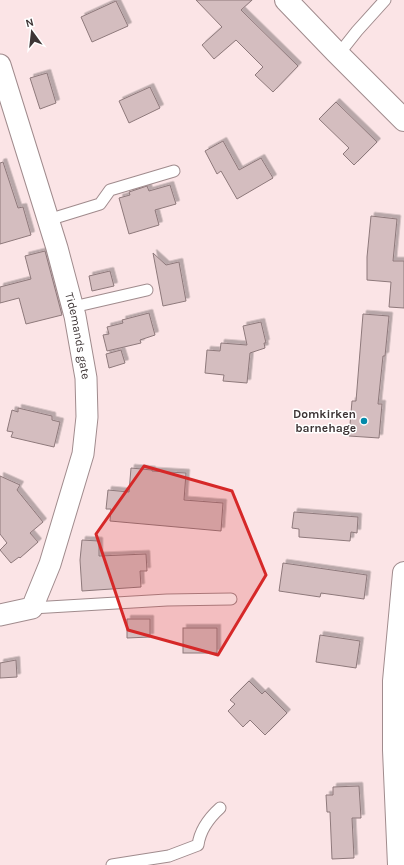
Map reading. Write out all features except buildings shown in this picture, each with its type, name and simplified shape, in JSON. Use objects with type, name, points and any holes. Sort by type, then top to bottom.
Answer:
[{"type":"street","points":[[286,0],[338,55],[404,120]]},
{"type":"street","name":"Tidemands gate","points":[[0,65],[48,220],[72,307],[86,378],[87,417],[83,454],[50,564],[32,608]]},
{"type":"street","points":[[400,865],[394,750],[394,681],[404,573]]},
{"type":"street","points":[[0,615],[32,608]]},
{"type":"lane","points":[[338,55],[356,31],[385,0]]},
{"type":"lane","points":[[48,220],[100,204],[110,190],[174,171]]},
{"type":"lane","points":[[72,307],[146,290]]},
{"type":"lane","points":[[32,608],[167,600],[231,599]]},
{"type":"lane","points":[[112,865],[169,856],[198,845],[199,836],[211,816],[220,808]]},
{"type":"highlighted area","points":[[144,466],[232,491],[266,575],[218,655],[128,630],[96,534]]},
{"type":"place","name":"Domkirken barnehage","points":[[364,421]]}]
